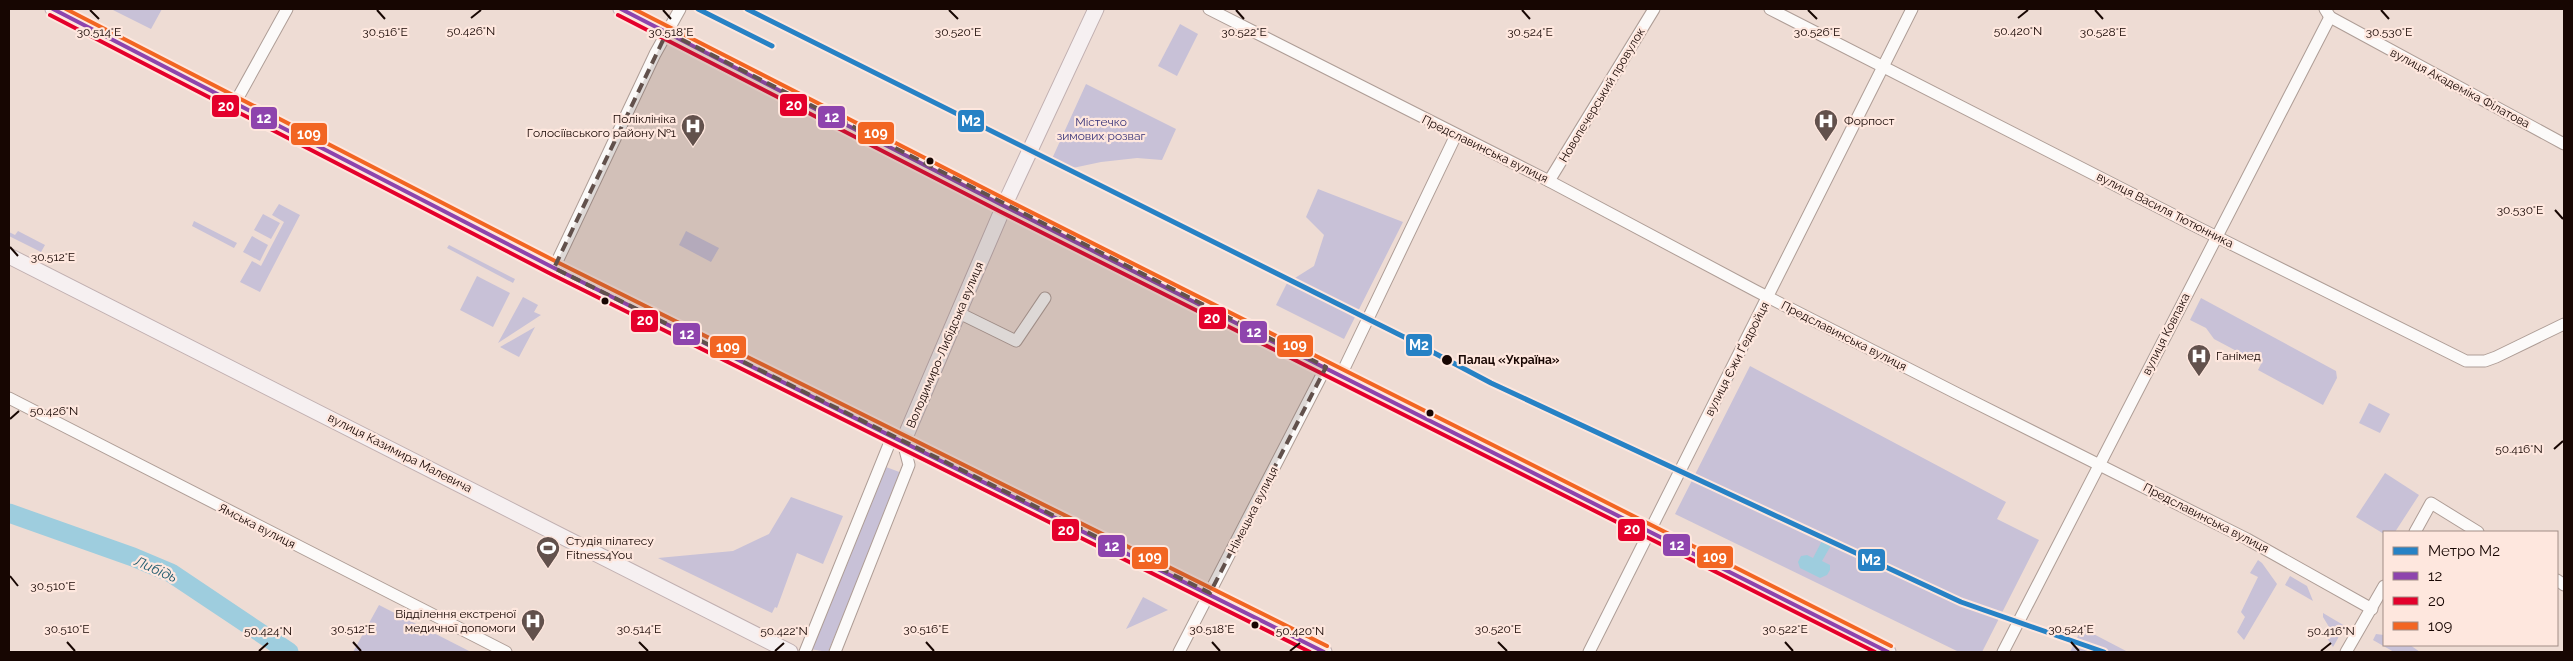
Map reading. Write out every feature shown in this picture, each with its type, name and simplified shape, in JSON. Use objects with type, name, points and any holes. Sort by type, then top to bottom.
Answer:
[{"type":"main road","points":[[53,9],[554,268],[1210,593],[1324,652]]},
{"type":"main road","points":[[621,9],[1004,206],[1888,652]]},
{"type":"main road","name":"Володимиро-Либідська вулиця","points":[[898,440],[958,313],[1004,206],[1096,9]]},
{"type":"main road","name":"вулиця Казимира Малевича","points":[[9,256],[790,652]]},
{"type":"street","points":[[235,103],[287,9]]},
{"type":"street","points":[[554,268],[667,32],[680,9]]},
{"type":"street","name":"Предславинська вулиця","points":[[1209,9],[1549,181],[1769,298],[2254,542],[2372,609]]},
{"type":"street","name":"Новопечерський провулок","points":[[1549,181],[1654,9]]},
{"type":"street","name":"вулиця Василя Тютюнника","points":[[1770,9],[2216,237],[2466,361],[2496,357],[2564,324]]},
{"type":"street","name":"вулиця Єжи Ґедройця","points":[[1589,652],[1648,532],[1769,298],[1912,9]]},
{"type":"street","name":"вулиця Академіка Філатова","points":[[2327,13],[2564,144]]},
{"type":"street","name":"вулиця Ковпака","points":[[2003,652],[2216,237],[2327,13]]},
{"type":"street","points":[[1341,375],[1456,135]]},
{"type":"street","points":[[958,313],[1016,341],[1045,298]]},
{"type":"street","name":"Німецька вулиця","points":[[1179,652],[1326,367]]},
{"type":"street","name":"Ямська вулиця","points":[[9,398],[506,652]]},
{"type":"street","name":"Володимиро-Либідська вулиця","points":[[805,652],[898,440]]},
{"type":"street","name":"Володимиро-Либідська вулиця","points":[[835,652],[909,465],[898,440]]},
{"type":"street","points":[[2416,531],[2431,503],[2476,531]]},
{"type":"street","points":[[2346,652],[2383,588]]},
{"type":"highlighted area","points":[[667,32],[1326,367],[1210,593],[554,268]]},
{"type":"green space","points":[[111,9],[162,9],[151,29]]},
{"type":"green space","points":[[1180,24],[1198,34],[1177,76],[1158,66]]},
{"type":"green space","name":"Містечко зимових розваг","points":[[1086,84],[1176,129],[1162,160],[1137,158],[1101,162],[1068,169],[1051,161]]},
{"type":"green space","points":[[1318,189],[1403,222],[1344,339],[1276,305],[1287,283],[1314,266],[1324,235],[1306,217]]},
{"type":"green space","points":[[279,204],[300,215],[260,292],[240,282],[252,261],[261,266],[284,222],[272,215]]},
{"type":"green space","points":[[263,214],[280,223],[271,239],[254,230]]},
{"type":"green space","points":[[194,221],[237,243],[234,248],[192,226]]},
{"type":"green space","points":[[18,231],[45,245],[41,252],[9,236],[9,232],[15,235]]},
{"type":"green space","points":[[686,231],[719,248],[711,262],[679,245]]},
{"type":"green space","points":[[252,236],[268,245],[260,261],[243,252]]},
{"type":"green space","points":[[449,245],[515,279],[513,283],[447,248]]},
{"type":"green space","points":[[477,276],[510,293],[493,327],[460,310]]},
{"type":"green space","points":[[523,297],[538,305],[534,312],[541,315],[498,343]]},
{"type":"green space","points":[[2201,298],[2336,371],[2337,378],[2323,405],[2258,370],[2261,364],[2214,339],[2206,328],[2190,320]]},
{"type":"green space","points":[[535,327],[519,357],[500,347]]},
{"type":"green space","points":[[1750,366],[2006,502],[1997,519],[2039,540],[1982,652],[1959,652],[1675,514]]},
{"type":"green space","points":[[2369,403],[2390,414],[2380,433],[2359,423]]},
{"type":"green space","points":[[886,467],[902,473],[828,652],[810,649]]},
{"type":"green space","points":[[2385,473],[2419,495],[2396,531],[2383,531],[2383,533],[2356,517]]},
{"type":"green space","points":[[791,497],[843,516],[823,564],[797,553],[777,608],[775,607],[772,613],[658,558],[733,551],[769,534]]},
{"type":"green space","points":[[2258,560],[2277,584],[2244,640],[2237,632],[2245,617],[2241,612],[2258,577],[2250,573]]},
{"type":"green space","points":[[2290,576],[2307,586],[2313,601],[2285,585]]},
{"type":"green space","points":[[1143,597],[1168,610],[1126,629]]},
{"type":"green space","points":[[379,605],[471,652],[353,652]]},
{"type":"green space","points":[[2323,613],[2345,626],[2333,647],[2327,638],[2329,627],[2323,617]]},
{"type":"green space","points":[[2082,628],[2128,652],[2070,652]]},
{"type":"green space","points":[[2376,634],[2383,635],[2383,646],[2373,640]]},
{"type":"green space","points":[[2384,646],[2411,646],[2420,652],[2394,652]]},
{"type":"water","points":[[1824,537],[1833,542],[1822,561],[1830,565],[1830,570],[1827,575],[1820,578],[1800,568],[1798,562],[1801,556],[1807,555],[1813,558]]},
{"type":"waterway","name":"Либідь","points":[[9,513],[133,557],[171,573],[289,652]]},
{"type":"metro line","name":"M2","points":[[698,9],[772,46]]},
{"type":"metro line","name":"M2","points":[[747,9],[1406,338],[1491,383],[1961,602],[2104,652]]},
{"type":"transit line","name":"12","points":[[53,9],[554,268],[1324,652]]},
{"type":"transit line","name":"109","points":[[66,9],[557,262],[1327,646]]},
{"type":"transit line","name":"12","points":[[621,9],[1004,206],[1888,652]]},
{"type":"transit line","name":"109","points":[[634,9],[1007,200],[1891,646]]},
{"type":"transit line","name":"20","points":[[50,15],[551,274],[1310,652]]},
{"type":"transit line","name":"20","points":[[618,15],[1001,212],[1875,652]]},
{"type":"place","name":"Форпост","points":[[1826,142]]},
{"type":"place","name":"Поліклініка Голосіївського району №1","points":[[693,147]]},
{"type":"place","name":"Палац «Україна»","points":[[1447,360]]},
{"type":"place","name":"Ганімед","points":[[2199,377]]},
{"type":"place","name":"Студія пілатесу Fitness4You","points":[[548,569]]},
{"type":"place","name":"Відділення екстреної медичної допомоги","points":[[533,642]]}]
